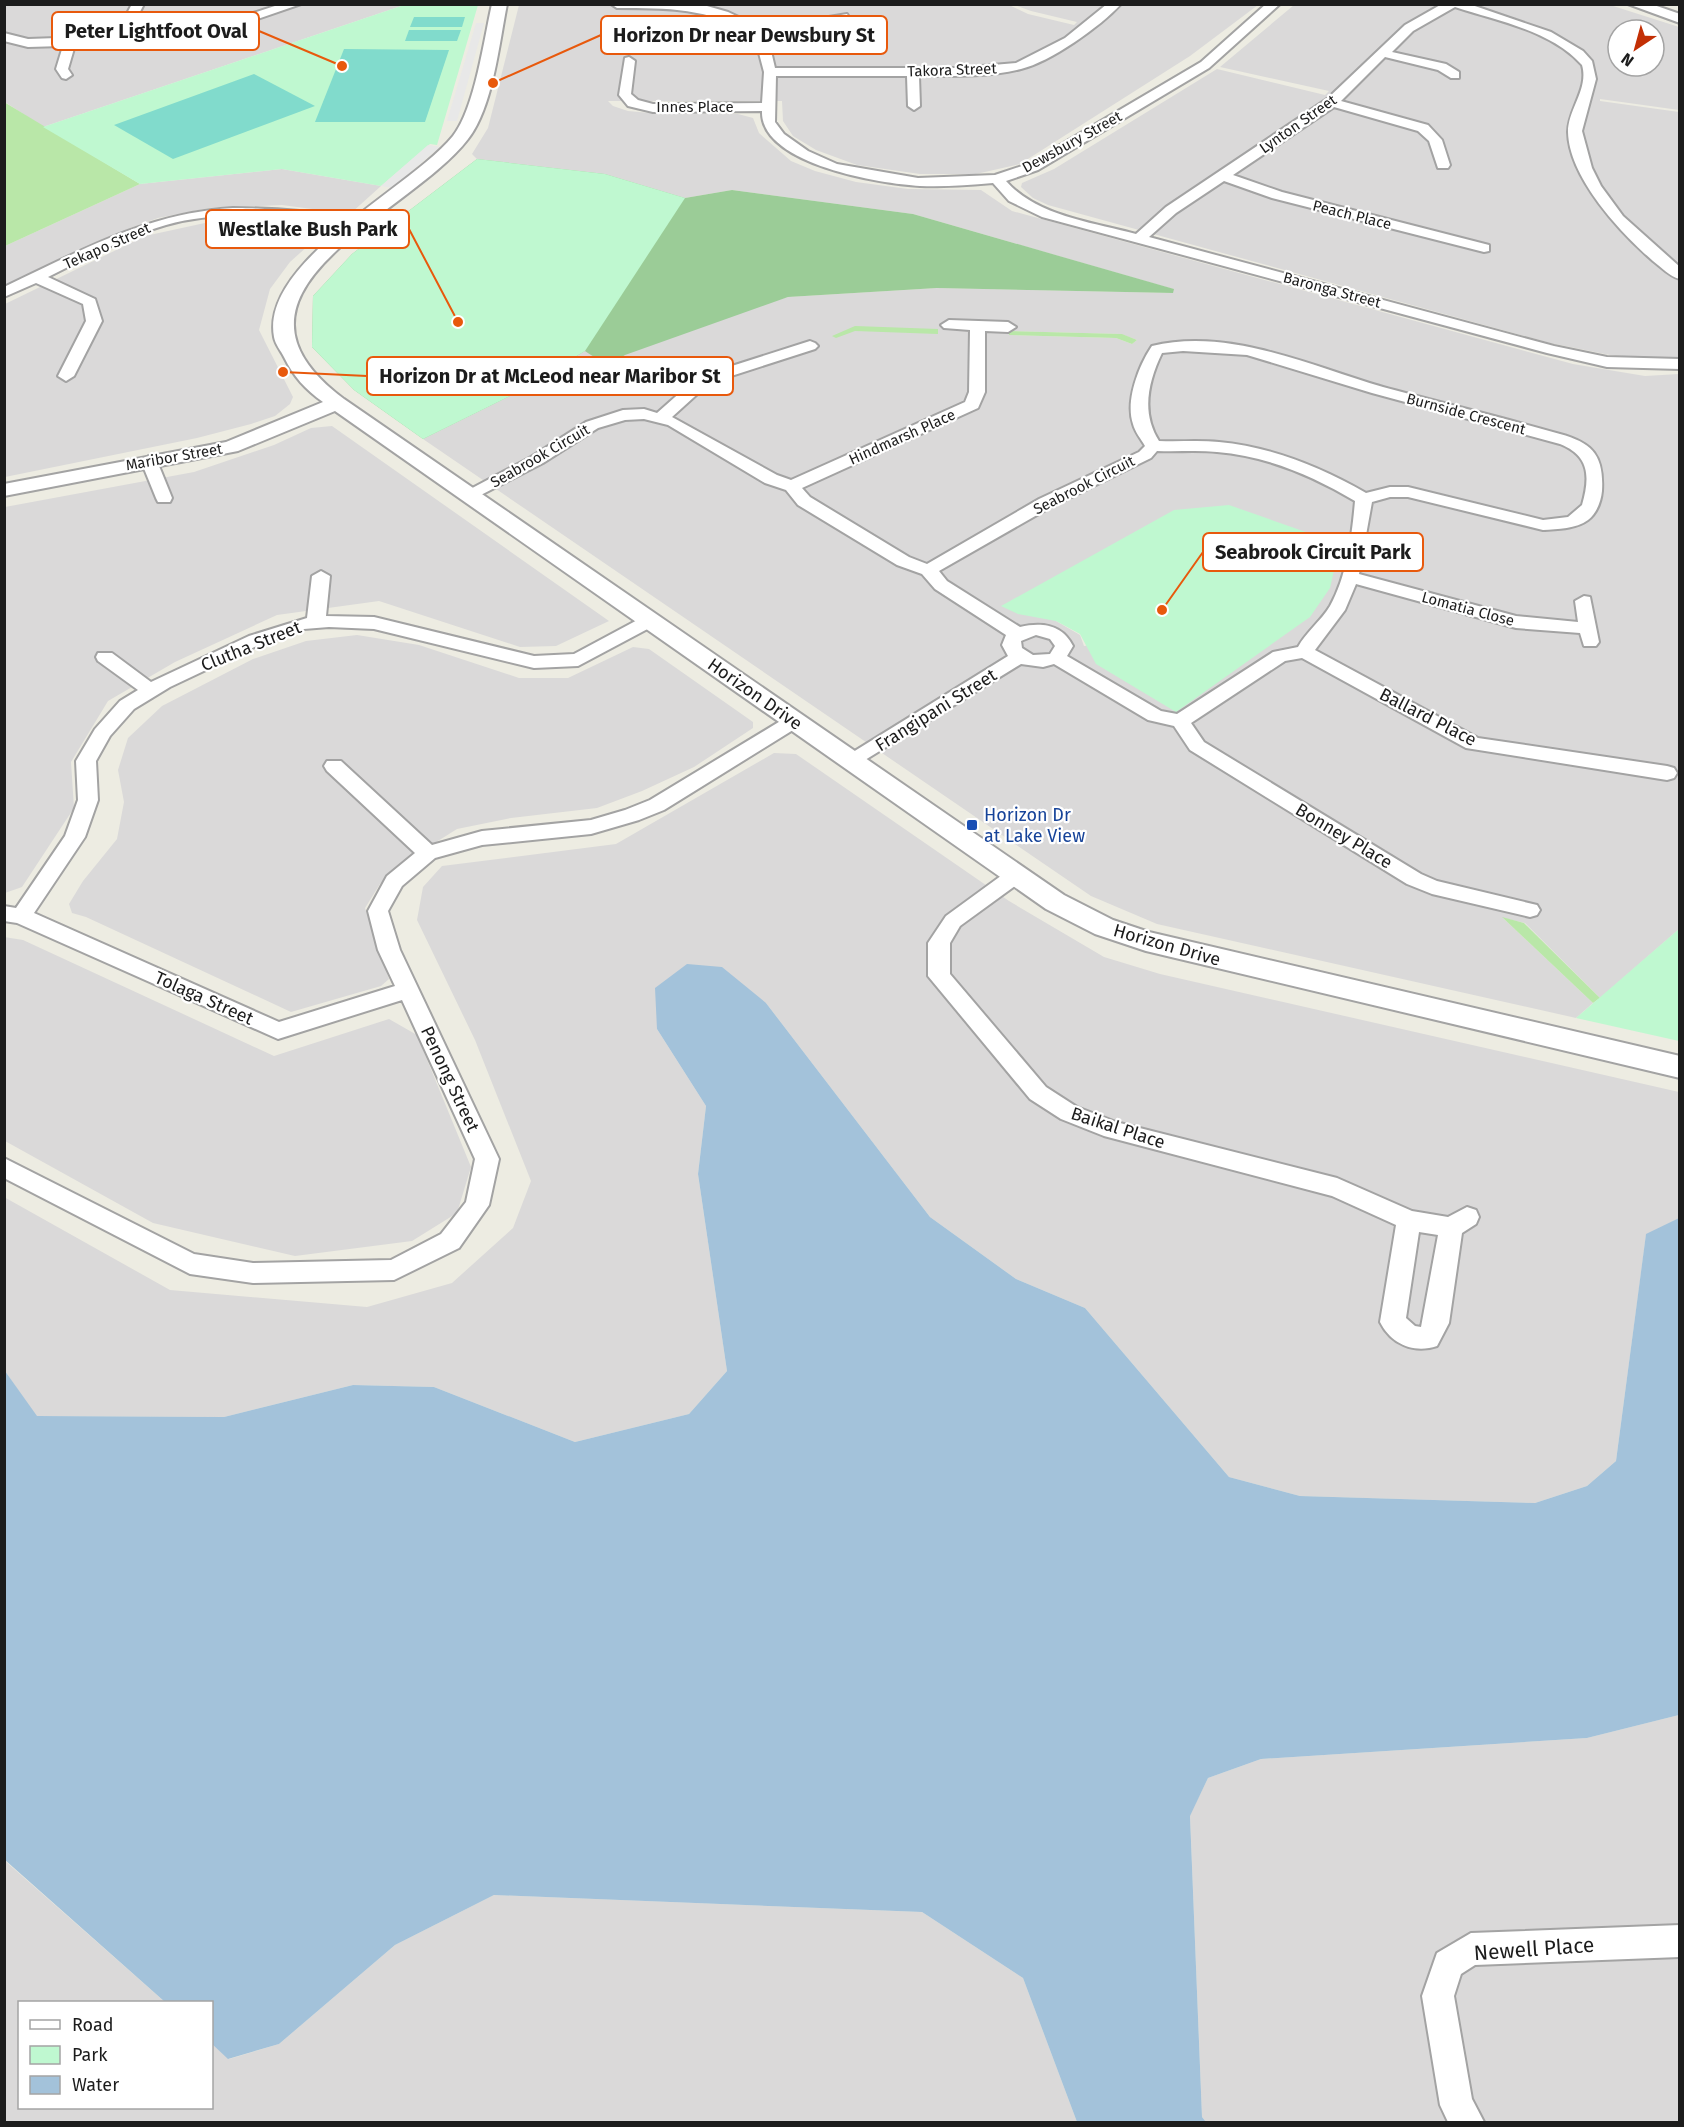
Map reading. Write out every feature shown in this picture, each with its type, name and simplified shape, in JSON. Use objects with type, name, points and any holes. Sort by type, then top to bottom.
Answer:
[{"type":"street","points":[[119,40],[138,4]]},
{"type":"street","points":[[4,37],[28,42],[70,42],[202,34],[295,4]]},
{"type":"street","name":"Horizon Drive","points":[[501,4],[472,112],[462,136],[439,162],[358,225],[302,275],[292,288],[284,316],[283,332],[287,350],[313,384],[337,404],[648,621],[1016,875],[1078,915],[1146,941],[1680,1067]]},
{"type":"street","points":[[617,4],[702,5],[743,21],[760,32],[843,17]]},
{"type":"street","name":"Takora Street","points":[[770,72],[988,71],[1019,66],[1069,41],[1116,4]]},
{"type":"street","name":"Dewsbury Street","points":[[760,32],[770,72],[768,122],[779,137],[803,154],[834,167],[918,182],[997,179],[1033,167],[1205,65],[1274,4]]},
{"type":"street","points":[[1454,4],[1548,36],[1574,49],[1589,65],[1590,80],[1575,132],[1584,170],[1610,211],[1643,246],[1680,275]]},
{"type":"street","name":"Lynton Street","points":[[1138,238],[1171,210],[1332,102],[1408,28],[1454,4]]},
{"type":"street","points":[[1635,4],[1680,19]]},
{"type":"street","points":[[66,75],[62,69],[70,42]]},
{"type":"street","points":[[1382,53],[1442,67],[1455,75]]},
{"type":"street","name":"Innes Place","points":[[629,61],[625,95],[633,104],[653,108],[767,107]]},
{"type":"street","points":[[913,72],[914,106]]},
{"type":"street","points":[[1332,102],[1423,128],[1435,140],[1443,165]]},
{"type":"street","name":"Peach Place","points":[[1223,176],[1278,195],[1484,248]]},
{"type":"street","name":"Baronga Street","points":[[997,179],[1014,198],[1031,208],[1138,238],[1552,350],[1608,362],[1680,364]]},
{"type":"street","name":"Tekapo Street","points":[[4,293],[114,240],[161,222],[219,213],[271,212],[358,225]]},
{"type":"street","points":[[37,278],[90,302],[94,321],[66,376]]},
{"type":"street","points":[[949,325],[1008,327]]},
{"type":"street","name":"Hindmarsh Place","points":[[792,486],[972,405],[977,392],[978,326]]},
{"type":"street","points":[[662,417],[698,385],[719,375],[810,346]]},
{"type":"street","name":"Burnside Crescent","points":[[1153,446],[1140,424],[1138,414],[1150,360],[1158,349],[1183,346],[1248,350],[1378,390],[1543,434],[1584,451],[1594,464],[1594,502],[1586,514],[1565,524],[1543,525],[1408,492],[1390,492],[1364,499]]},
{"type":"street","name":"Maribor Street","points":[[4,490],[231,447],[337,404]]},
{"type":"street","name":"Seabrook Circuit","points":[[469,494],[537,460],[592,425],[623,415],[662,417],[771,479],[792,486],[804,501],[903,561],[928,570],[941,585],[996,622],[1017,633]]},
{"type":"street","name":"Seabrook Circuit","points":[[928,570],[1045,503],[1145,455],[1153,446],[1217,447],[1260,453],[1306,468],[1364,499]]},
{"type":"street","points":[[149,461],[164,498]]},
{"type":"street","points":[[1057,658],[1064,646],[1055,634],[1036,629],[1017,633],[1010,645],[1019,657],[1034,662],[1057,658],[1155,716],[1180,721],[1280,656],[1305,652],[1311,637],[1339,605],[1350,577],[1364,499]]},
{"type":"street","points":[[316,622],[321,576]]},
{"type":"street","name":"Lomatia Close","points":[[1350,577],[1515,622],[1589,635],[1584,601]]},
{"type":"street","name":"Clutha Street","points":[[13,915],[75,837],[88,800],[87,761],[102,733],[127,705],[255,640],[301,624],[374,623],[534,662],[578,660],[648,621]]},
{"type":"street","name":"Ballard Place","points":[[1305,652],[1473,744],[1667,773]]},
{"type":"street","points":[[105,657],[151,691]]},
{"type":"street","name":"Frangipani Street","points":[[852,762],[1019,657]]},
{"type":"street","name":"Penong Street","points":[[4,1167],[190,1264],[253,1273],[394,1270],[450,1241],[477,1204],[487,1158],[389,950],[378,911],[394,881],[428,853],[482,838],[591,827],[657,805],[794,721]]},
{"type":"street","name":"Bonney Place","points":[[1180,721],[1197,746],[1414,879],[1432,887],[1530,910]]},
{"type":"street","points":[[334,766],[428,853]]},
{"type":"street","name":"Baikal Place","points":[[1016,875],[953,921],[939,943],[939,976],[1038,1093],[1069,1113],[1112,1130],[1337,1188],[1409,1220],[1459,1223],[1436,1323],[1428,1338],[1409,1338],[1393,1322],[1409,1220]]},
{"type":"street","name":"Tolaga Street","points":[[13,915],[278,1031],[408,990]]},
{"type":"street","name":"Newell Place","points":[[1467,2122],[1456,2105],[1438,1996],[1448,1964],[1471,1949],[1680,1941]]},
{"type":"shaded area","points":[[1007,4],[1028,14],[1074,25],[1077,22],[1015,5],[1258,5],[1190,56],[1020,164],[976,174],[920,174],[857,165],[816,150],[793,136],[783,121],[782,101],[608,101],[613,106],[628,111],[738,114],[753,118],[759,133],[791,161],[815,171],[856,182],[908,189],[981,190],[1012,211],[1573,364],[1645,376],[1679,374],[1679,929],[1600,998],[1525,923],[1503,918],[1593,1003],[1576,1018],[1157,924],[1091,896],[423,439],[512,395],[585,351],[788,297],[937,288],[1173,293],[1173,289],[913,214],[732,190],[685,198],[605,174],[477,159],[472,154],[488,128],[519,5]],"holes":[[[1009,331],[1121,334],[1137,340],[1132,344],[1116,338],[1009,335]],[[1310,617],[1084,646],[1080,635],[1056,621]]]},
{"type":"shaded area","points":[[4,5],[404,5],[43,127],[5,102]]},
{"type":"shaded area","points":[[1294,5],[1610,5],[1651,18],[1606,18],[1606,78],[1666,78],[1666,23],[1679,27],[1679,110],[1600,99],[1600,101],[1679,112],[1679,357],[1648,358],[1610,355],[1550,343],[1048,205],[1033,198],[1021,187],[1022,183],[1054,169],[1217,69],[1325,95],[1329,91],[1220,67]]},
{"type":"shaded area","points":[[414,17],[465,17],[462,27],[410,27]]},
{"type":"shaded area","points":[[476,23],[484,23],[457,121],[447,121]]},
{"type":"shaded area","points":[[409,30],[461,30],[457,41],[405,41]]},
{"type":"shaded area","points":[[344,49],[449,50],[425,122],[315,122]]},
{"type":"shaded area","points":[[254,74],[315,106],[173,159],[114,125]]},
{"type":"shaded area","points":[[428,145],[440,147],[392,188],[381,186]]},
{"type":"shaded area","points":[[282,169],[381,186],[350,214],[282,205],[209,208],[158,218],[130,228],[5,288],[5,246],[140,184]]},
{"type":"shaded area","points":[[214,221],[288,222],[320,226],[320,235],[290,262],[270,289],[259,330],[293,397],[290,404],[275,416],[197,438],[5,477],[5,304],[145,236]]},
{"type":"shaded area","points":[[332,426],[609,621],[556,646],[520,647],[379,601],[277,615],[175,662],[108,701],[71,762],[74,808],[22,887],[5,893],[5,507],[194,472],[274,445],[311,428]]},
{"type":"shaded area","points":[[357,635],[419,645],[519,678],[568,678],[633,647],[649,649],[753,722],[753,728],[694,767],[642,791],[597,808],[511,818],[457,829],[406,861],[380,884],[365,908],[389,979],[381,986],[291,1012],[86,917],[72,913],[69,904],[83,881],[117,839],[124,802],[118,770],[128,738],[162,706],[253,659],[306,641]]},
{"type":"shaded area","points":[[774,753],[796,754],[1009,901],[1104,957],[1160,974],[1679,1092],[1679,1218],[1646,1235],[1616,1461],[1587,1486],[1535,1503],[1300,1496],[1229,1477],[1085,1308],[1016,1279],[930,1217],[766,1003],[657,1029],[706,1106],[698,1174],[727,1371],[689,1414],[575,1442],[434,1387],[353,1385],[224,1417],[36,1416],[5,1371],[4,1197],[170,1290],[367,1307],[452,1283],[513,1228],[531,1181],[475,1040],[417,920],[423,887],[442,866],[616,844]]},
{"type":"shaded area","points":[[4,937],[23,940],[274,1056],[389,1019],[417,1035],[471,1167],[457,1213],[412,1241],[295,1256],[153,1223],[5,1141]]},
{"type":"shaded area","points":[[1679,1715],[1679,2122],[1206,2122],[1202,2117],[1190,1815],[1208,1778],[1261,1759],[1587,1738]]},
{"type":"shaded area","points":[[4,1860],[164,2001],[18,2001],[18,2109],[213,2109],[213,2045],[229,2059],[279,2044],[395,1945],[494,1895],[922,1912],[1023,1978],[1077,2122],[5,2122]]},
{"type":"green space","points":[[404,5],[478,5],[437,145],[430,144],[381,186],[282,169],[140,184],[43,127]]},
{"type":"green space","points":[[4,102],[140,184],[5,246]]},
{"type":"green space","points":[[477,159],[605,174],[685,198],[732,190],[913,214],[1174,289],[1173,293],[937,288],[788,297],[614,360],[600,360],[585,351],[512,395],[423,439],[354,390],[312,347],[313,296],[352,254]]},
{"type":"green space","points":[[477,159],[605,174],[685,198],[585,351],[512,395],[423,439],[354,390],[312,347],[313,296],[352,254]]},
{"type":"green space","points":[[855,326],[938,329],[938,334],[855,331],[836,338],[832,336]]},
{"type":"green space","points":[[1009,331],[1122,334],[1137,340],[1132,344],[1116,338],[1009,335]]},
{"type":"green space","points":[[1229,505],[1340,544],[1330,588],[1310,617],[1176,712],[1096,664],[1080,634],[1056,621],[1018,614],[1001,606],[1174,510]]},
{"type":"green space","points":[[1502,917],[1524,923],[1600,998],[1593,1003]]},
{"type":"green space","points":[[1679,929],[1679,1041],[1576,1018]]},
{"type":"water","points":[[687,964],[722,967],[766,1003],[930,1217],[1016,1279],[1085,1308],[1229,1477],[1300,1496],[1535,1503],[1587,1486],[1616,1461],[1646,1234],[1679,1218],[1679,1715],[1587,1738],[1261,1759],[1208,1778],[1190,1816],[1202,2117],[1206,2122],[1077,2122],[1023,1978],[922,1912],[494,1895],[395,1945],[279,2044],[228,2059],[213,2045],[213,2001],[164,2001],[5,1860],[5,1371],[37,1416],[224,1417],[353,1385],[434,1387],[575,1442],[689,1414],[727,1371],[698,1174],[706,1106],[657,1029],[655,988]]},
{"type":"place","name":"Peter Lightfoot Oval","points":[[342,66]]},
{"type":"place","name":"Horizon Dr near Dewsbury St","points":[[493,83]]},
{"type":"place","name":"Westlake Bush Park","points":[[458,322]]},
{"type":"place","name":"Horizon Dr at McLeod near Maribor St","points":[[283,372]]},
{"type":"place","name":"Seabrook Circuit Park","points":[[1162,610]]},
{"type":"place","name":"Horizon Dr at Lake View","points":[[972,825]]}]
